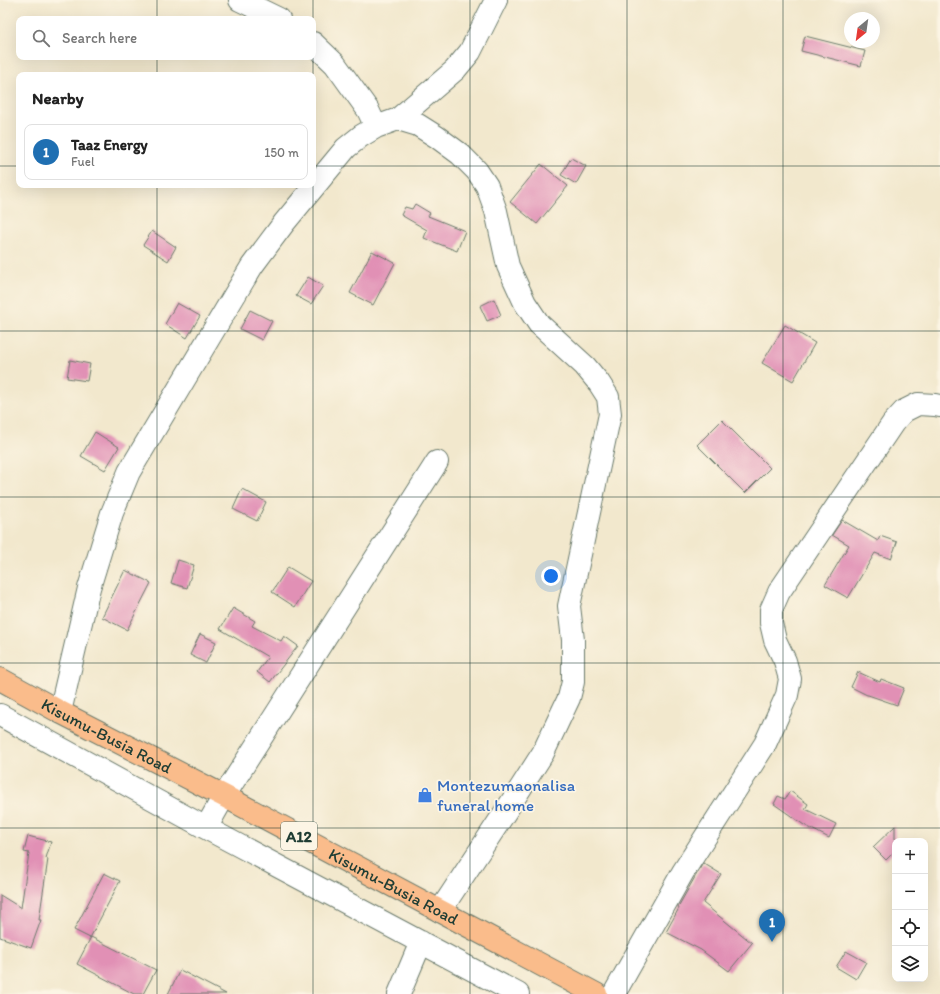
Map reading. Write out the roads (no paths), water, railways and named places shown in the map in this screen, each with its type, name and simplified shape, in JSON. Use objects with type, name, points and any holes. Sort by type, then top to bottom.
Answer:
[{"type":"highway","name":"Kisumu-Busia Road","points":[[0,679],[60,712],[224,796],[596,994]]},
{"type":"street","points":[[240,0],[273,16]]},
{"type":"street","points":[[316,184],[346,148],[361,136],[398,119],[455,70],[470,52],[496,0]]},
{"type":"street","points":[[316,46],[335,64],[368,110],[376,128]]},
{"type":"street","points":[[398,119],[418,124],[460,154],[477,171],[487,186],[496,211],[508,266],[525,303],[540,324],[585,366],[599,383],[608,397],[610,414],[569,606],[573,640],[573,682],[569,698],[543,753],[440,911]]},
{"type":"street","points":[[60,712],[89,588],[112,513],[129,472],[252,266],[284,223],[313,188]]},
{"type":"street","points":[[614,994],[683,872],[765,744],[787,695],[790,679],[785,661],[775,640],[770,623],[771,610],[779,592],[893,423],[904,411],[918,404],[940,406]]},
{"type":"street","points":[[206,828],[224,796],[437,462]]},
{"type":"street","points":[[0,715],[206,828],[518,994]]},
{"type":"street","points":[[399,994],[421,942]]},
{"type":"place","name":"Montezumaonalisa funeral home","points":[[425,795]]},
{"type":"place","name":"Taaz Energy","points":[[772,942]]}]
